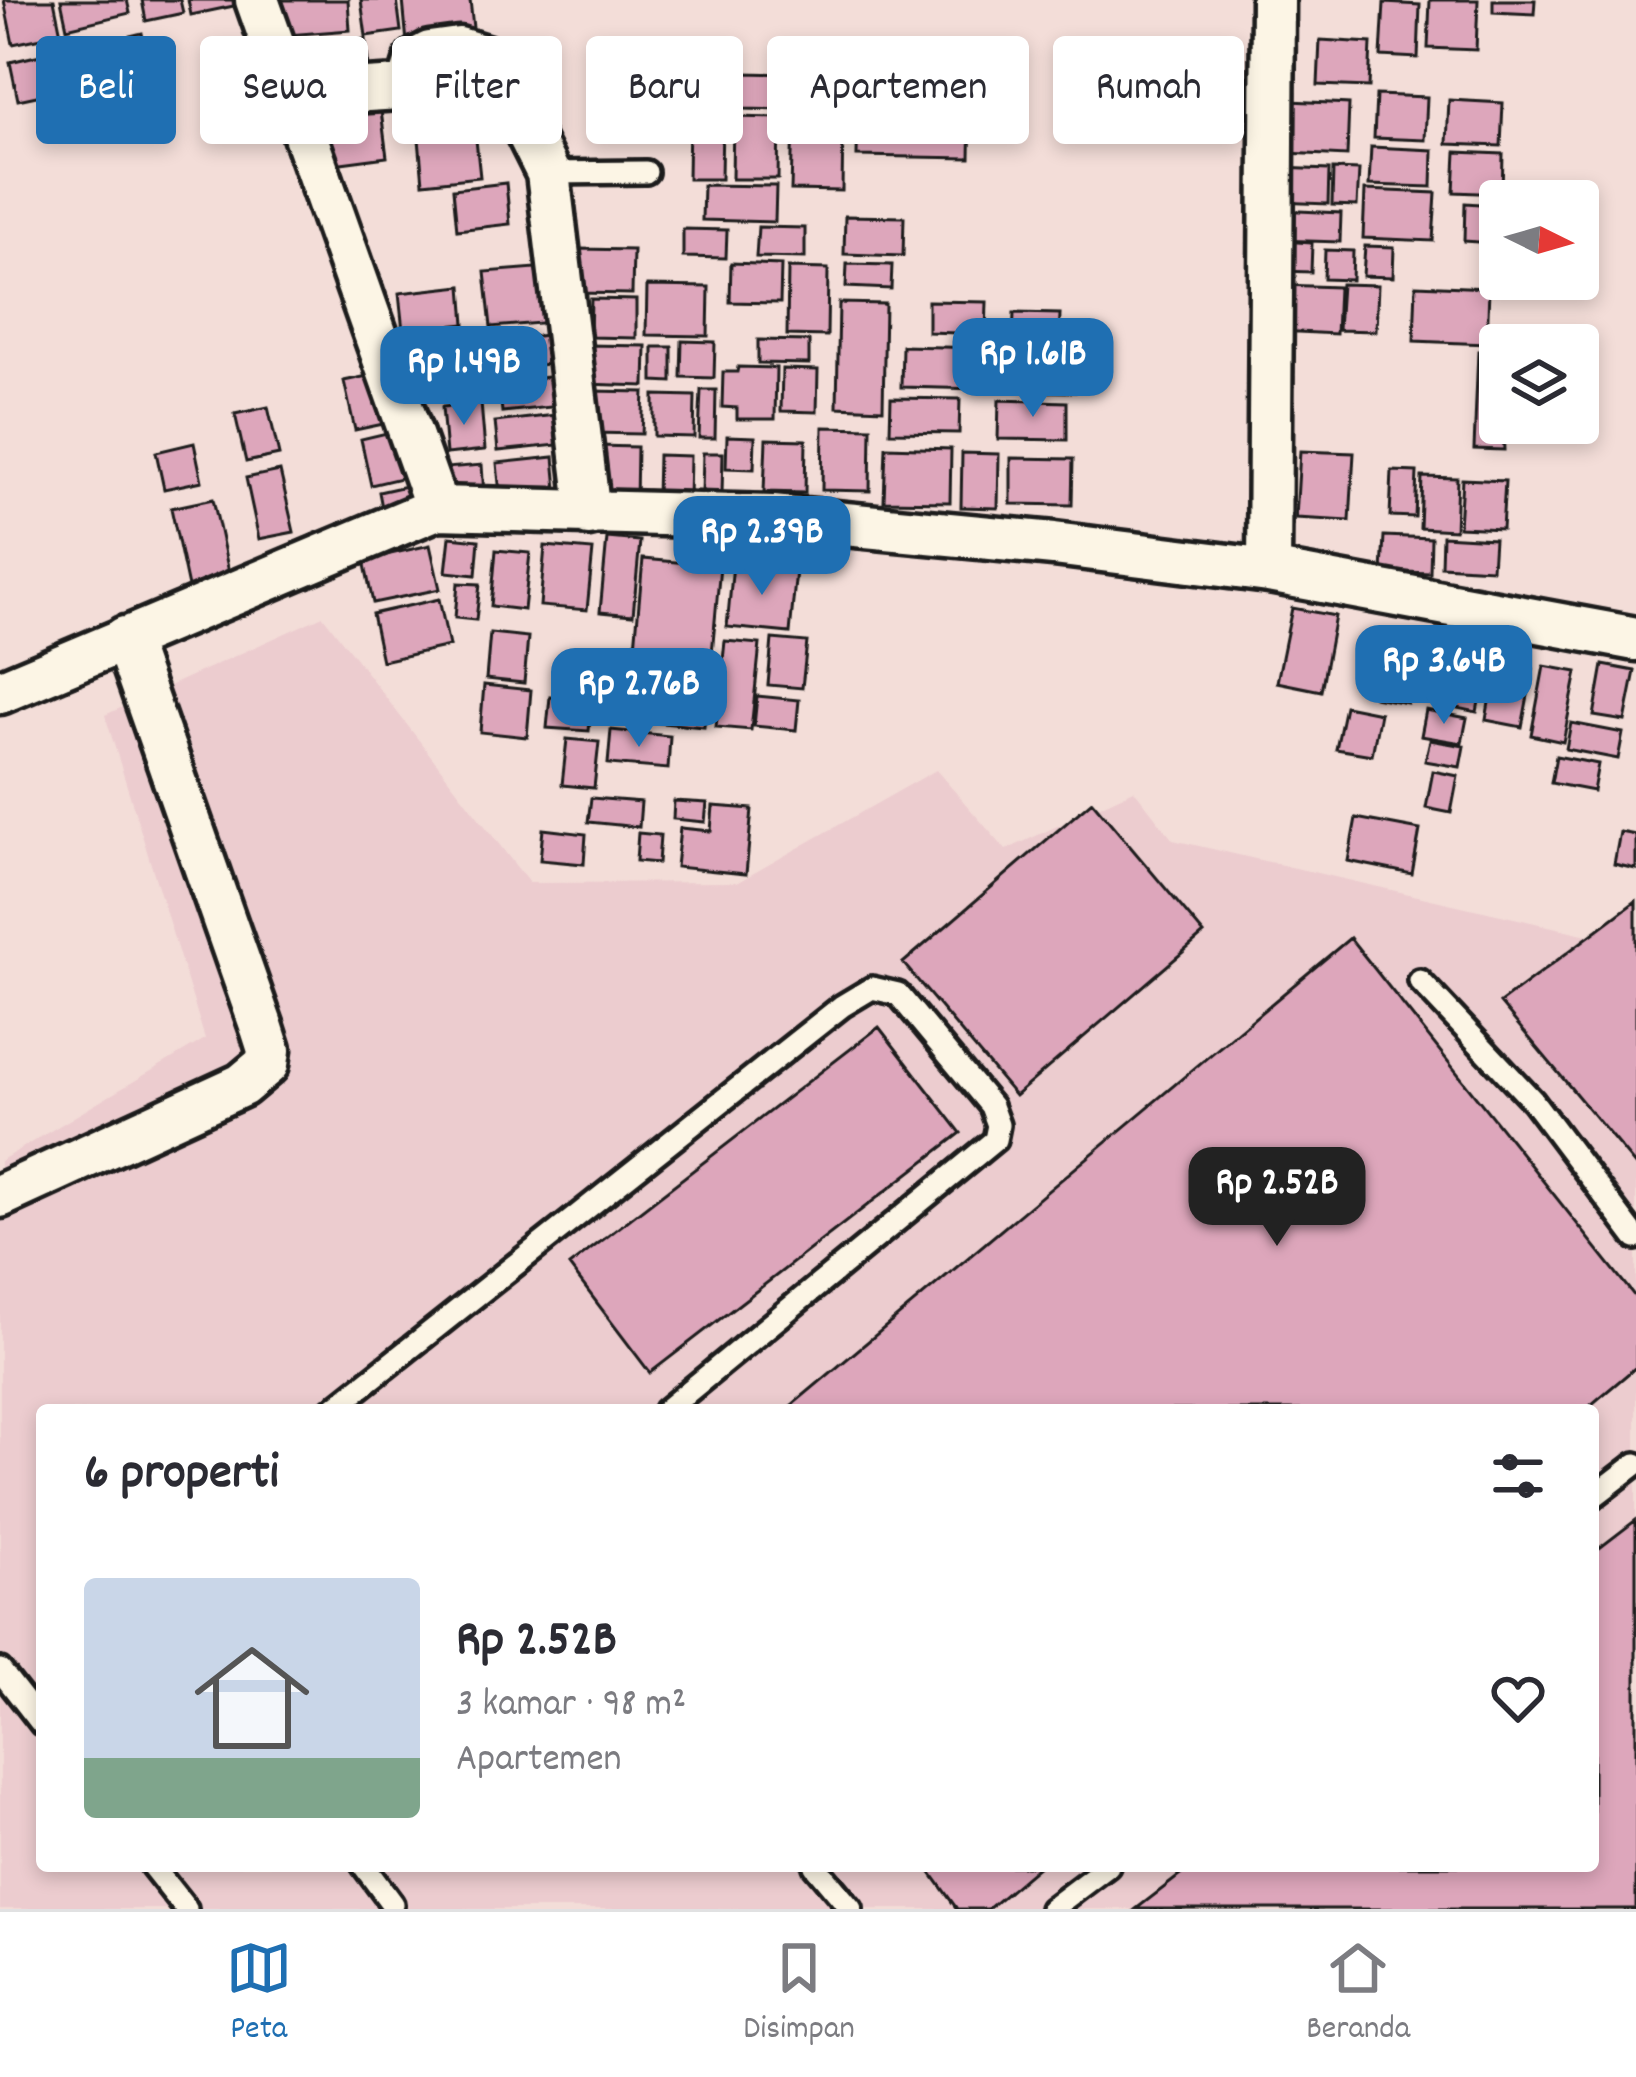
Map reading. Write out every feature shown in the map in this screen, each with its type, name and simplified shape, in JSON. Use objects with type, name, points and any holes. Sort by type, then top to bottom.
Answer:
[{"type":"street","points":[[257,0],[269,36]]},
{"type":"street","points":[[1269,571],[1273,0]]},
{"type":"street","points":[[368,90],[398,88],[410,82],[421,56],[470,50],[499,67],[548,173],[589,514]]},
{"type":"street","points":[[306,144],[437,508]]},
{"type":"street","points":[[0,692],[437,508],[772,517],[1054,544],[1269,571],[1636,639]]},
{"type":"street","points":[[0,1196],[242,1085],[267,1064],[269,1050],[262,1028],[125,638]]},
{"type":"lane","points":[[548,173],[646,172]]},
{"type":"lane","points":[[1420,981],[1533,1101],[1636,1238]]},
{"type":"lane","points":[[340,1404],[842,1006],[872,988],[898,994],[991,1106],[998,1125],[995,1140],[673,1404]]},
{"type":"lane","points":[[1599,1492],[1636,1464]]},
{"type":"lane","points":[[4,1685],[36,1718]]},
{"type":"lane","points":[[157,1872],[186,1909]]},
{"type":"lane","points":[[368,1872],[391,1907]]},
{"type":"lane","points":[[819,1872],[851,1909]]},
{"type":"lane","points":[[1051,1909],[1100,1872]]},
{"type":"shaded area","points":[[323,616],[529,883],[738,882],[936,770],[1006,850],[1134,790],[1173,840],[1636,946],[1636,1909],[0,1909],[0,1161],[205,1039],[105,715]]},
{"type":"building","points":[[4,0],[54,0],[61,34],[13,44]]},
{"type":"building","points":[[61,0],[127,0],[130,13],[67,28]]},
{"type":"building","points":[[142,0],[180,0],[183,13],[146,21]]},
{"type":"building","points":[[188,0],[242,0],[243,4],[191,15]]},
{"type":"building","points":[[273,0],[348,0],[350,30],[275,36]]},
{"type":"building","points":[[361,0],[397,0],[401,31],[366,36]]},
{"type":"building","points":[[403,0],[470,0],[474,36],[406,36]]},
{"type":"building","points":[[1430,0],[1478,0],[1476,50],[1428,48]]},
{"type":"building","points":[[1493,0],[1535,0],[1534,14],[1493,12]]},
{"type":"building","points":[[1384,3],[1420,5],[1418,58],[1381,56]]},
{"type":"building","points":[[1320,40],[1371,43],[1369,87],[1318,85]]},
{"type":"building","points":[[36,56],[36,96],[18,100],[10,62]]},
{"type":"building","points":[[743,73],[767,73],[767,110],[743,109]]},
{"type":"building","points":[[1376,95],[1427,97],[1425,140],[1374,138]]},
{"type":"building","points":[[1449,100],[1503,103],[1501,146],[1447,144]]},
{"type":"building","points":[[1290,101],[1349,104],[1347,156],[1287,153]]},
{"type":"building","points":[[380,103],[387,157],[318,166],[316,144],[368,144],[368,104]]},
{"type":"building","points":[[743,117],[767,118],[767,144],[779,144],[778,179],[732,179],[733,144],[743,144]]},
{"type":"building","points":[[419,144],[476,144],[480,177],[423,183]]},
{"type":"building","points":[[689,144],[722,144],[721,179],[688,179]]},
{"type":"building","points":[[792,144],[843,144],[842,191],[791,190]]},
{"type":"building","points":[[857,144],[970,144],[970,158],[857,156]]},
{"type":"building","points":[[1371,147],[1433,150],[1432,187],[1369,185]]},
{"type":"building","points":[[1456,152],[1503,154],[1502,180],[1479,180],[1479,193],[1454,192]]},
{"type":"building","points":[[1280,168],[1329,170],[1328,204],[1278,202]]},
{"type":"building","points":[[1333,169],[1359,170],[1357,206],[1332,205]]},
{"type":"building","points":[[506,183],[510,224],[457,230],[453,189]]},
{"type":"building","points":[[703,185],[776,186],[775,222],[702,220]]},
{"type":"building","points":[[1365,190],[1436,193],[1433,241],[1363,238]]},
{"type":"building","points":[[1465,203],[1479,204],[1479,242],[1464,241]]},
{"type":"building","points":[[1277,210],[1341,213],[1340,242],[1276,240]]},
{"type":"building","points":[[845,216],[904,217],[903,256],[844,254]]},
{"type":"building","points":[[758,227],[805,228],[805,258],[756,257]]},
{"type":"building","points":[[683,229],[727,230],[726,258],[683,257]]},
{"type":"building","points":[[1282,241],[1312,243],[1311,272],[1280,271]]},
{"type":"building","points":[[1365,246],[1394,247],[1393,277],[1363,276]]},
{"type":"building","points":[[579,249],[633,250],[632,294],[578,293]]},
{"type":"building","points":[[1325,250],[1353,251],[1352,280],[1324,279]]},
{"type":"building","points":[[731,263],[781,265],[780,303],[730,302]]},
{"type":"building","points":[[847,264],[892,265],[891,289],[846,287]]},
{"type":"building","points":[[548,267],[553,322],[491,327],[485,272]]},
{"type":"building","points":[[788,268],[828,269],[827,336],[787,335]]},
{"type":"building","points":[[1341,284],[1378,285],[1376,331],[1338,330]]},
{"type":"building","points":[[1281,285],[1338,287],[1336,334],[1279,331]]},
{"type":"building","points":[[1416,285],[1479,288],[1479,300],[1489,300],[1488,324],[1479,324],[1479,344],[1414,341]]},
{"type":"building","points":[[462,286],[465,324],[403,331],[399,293]]},
{"type":"building","points":[[647,286],[709,287],[708,336],[646,335]]},
{"type":"building","points":[[591,299],[636,300],[636,338],[590,337]]},
{"type":"building","points":[[928,301],[987,302],[986,334],[928,332]]},
{"type":"building","points":[[839,303],[885,304],[883,409],[837,407]]},
{"type":"building","points":[[1014,313],[1060,314],[1059,341],[1013,341]]},
{"type":"building","points":[[548,335],[550,364],[494,369],[491,341]]},
{"type":"building","points":[[758,340],[809,341],[809,364],[758,363]]},
{"type":"building","points":[[682,341],[715,342],[714,378],[681,377]]},
{"type":"building","points":[[587,345],[646,346],[645,386],[585,384]]},
{"type":"building","points":[[902,346],[981,348],[980,389],[901,387]]},
{"type":"building","points":[[653,347],[672,347],[672,382],[653,381]]},
{"type":"building","points":[[996,351],[1076,353],[1075,392],[995,391]]},
{"type":"building","points":[[1479,351],[1479,444],[1504,444],[1504,450],[1474,449]]},
{"type":"building","points":[[738,367],[776,368],[775,419],[737,419],[737,408],[722,407],[723,372],[737,372]]},
{"type":"building","points":[[782,369],[818,370],[817,412],[781,411]]},
{"type":"building","points":[[377,374],[388,423],[355,430],[344,381]]},
{"type":"building","points":[[558,376],[561,406],[502,412],[499,382]]},
{"type":"building","points":[[701,390],[716,390],[715,438],[699,438]]},
{"type":"building","points":[[592,391],[644,392],[642,434],[591,433]]},
{"type":"building","points":[[654,395],[695,396],[694,437],[654,436]]},
{"type":"building","points":[[891,398],[960,399],[959,433],[890,432]]},
{"type":"building","points":[[999,400],[1067,402],[1067,440],[998,439]]},
{"type":"building","points":[[481,403],[485,450],[446,454],[442,407]]},
{"type":"building","points":[[268,407],[279,455],[246,462],[235,414]]},
{"type":"building","points":[[556,415],[558,445],[498,451],[495,422]]},
{"type":"building","points":[[823,427],[871,428],[870,491],[822,490]]},
{"type":"building","points":[[395,431],[405,477],[371,485],[361,439]]},
{"type":"building","points":[[727,436],[755,437],[754,469],[726,468]]},
{"type":"building","points":[[766,439],[806,440],[805,493],[764,492]]},
{"type":"building","points":[[194,443],[202,481],[164,489],[156,452]]},
{"type":"building","points":[[596,446],[637,447],[636,501],[595,500]]},
{"type":"building","points":[[886,447],[951,449],[950,502],[884,501]]},
{"type":"building","points":[[1300,451],[1354,453],[1350,521],[1296,518]]},
{"type":"building","points":[[703,453],[723,453],[722,494],[702,494]]},
{"type":"building","points":[[962,453],[999,454],[998,508],[961,507]]},
{"type":"building","points":[[658,455],[690,456],[689,498],[657,497]]},
{"type":"building","points":[[554,457],[558,500],[501,505],[497,463]]},
{"type":"building","points":[[1011,458],[1073,459],[1072,505],[1011,504]]},
{"type":"building","points":[[482,465],[484,495],[448,498],[445,468]]},
{"type":"building","points":[[280,471],[294,532],[259,539],[246,478]]},
{"type":"building","points":[[1392,471],[1417,472],[1415,517],[1390,516]]},
{"type":"building","points":[[1422,477],[1457,478],[1455,530],[1420,528]]},
{"type":"building","points":[[1462,479],[1505,481],[1502,529],[1459,527]]},
{"type":"building","points":[[410,485],[416,511],[384,518],[379,492]]},
{"type":"building","points":[[213,499],[230,577],[188,587],[171,508]]},
{"type":"building","points":[[682,531],[719,535],[717,556],[680,552]]},
{"type":"building","points":[[1384,536],[1431,538],[1430,573],[1382,571]]},
{"type":"building","points":[[1442,536],[1494,539],[1492,569],[1441,566]]},
{"type":"building","points":[[450,537],[479,540],[476,575],[446,572]]},
{"type":"building","points":[[607,538],[640,541],[633,615],[600,612]]},
{"type":"building","points":[[732,540],[753,542],[751,562],[730,559]]},
{"type":"building","points":[[430,545],[440,589],[373,603],[364,560]]},
{"type":"building","points":[[545,546],[593,550],[587,610],[540,606]]},
{"type":"building","points":[[496,550],[530,553],[524,610],[491,606]]},
{"type":"building","points":[[643,559],[720,566],[712,654],[635,647]]},
{"type":"building","points":[[733,564],[796,570],[790,633],[727,627]]},
{"type":"building","points":[[458,583],[480,584],[476,620],[455,618]]},
{"type":"building","points":[[439,599],[449,646],[382,661],[372,614]]},
{"type":"building","points":[[1292,608],[1335,616],[1321,691],[1277,682]]},
{"type":"building","points":[[490,633],[528,637],[524,683],[486,679]]},
{"type":"building","points":[[1434,637],[1460,642],[1455,666],[1429,661]]},
{"type":"building","points":[[1385,638],[1418,645],[1407,703],[1374,697]]},
{"type":"building","points":[[772,639],[807,642],[802,688],[768,685]]},
{"type":"building","points":[[725,641],[760,644],[751,730],[716,727]]},
{"type":"building","points":[[605,656],[645,660],[638,726],[599,722]]},
{"type":"building","points":[[657,656],[711,660],[704,727],[651,722]]},
{"type":"building","points":[[1496,661],[1533,669],[1522,727],[1486,720]]},
{"type":"building","points":[[1603,665],[1635,671],[1625,721],[1594,716]]},
{"type":"building","points":[[1544,666],[1577,672],[1563,742],[1531,735]]},
{"type":"building","points":[[1454,674],[1483,680],[1477,712],[1448,706]]},
{"type":"building","points":[[484,685],[531,690],[527,737],[480,732]]},
{"type":"building","points":[[757,696],[799,700],[796,730],[754,726]]},
{"type":"building","points":[[550,697],[592,701],[589,731],[547,728]]},
{"type":"building","points":[[1345,706],[1380,713],[1372,755],[1336,749]]},
{"type":"building","points":[[1426,710],[1467,718],[1462,743],[1421,736]]},
{"type":"building","points":[[1571,723],[1623,733],[1618,759],[1566,749]]},
{"type":"building","points":[[611,730],[670,736],[668,769],[608,764]]},
{"type":"building","points":[[567,739],[599,742],[594,788],[562,785]]},
{"type":"building","points":[[1430,740],[1464,746],[1460,767],[1425,761]]},
{"type":"building","points":[[1556,756],[1598,764],[1593,791],[1551,783]]},
{"type":"building","points":[[1433,771],[1458,776],[1451,813],[1426,808]]},
{"type":"building","points":[[591,798],[641,802],[639,827],[588,822]]},
{"type":"building","points":[[674,801],[707,803],[705,822],[673,819]]},
{"type":"building","points":[[1092,801],[1204,934],[1015,1096],[903,963]]},
{"type":"building","points":[[713,806],[752,809],[746,874],[676,867],[680,828],[711,831]]},
{"type":"building","points":[[1356,818],[1420,830],[1412,874],[1348,861]]},
{"type":"building","points":[[543,829],[586,834],[584,864],[540,860]]},
{"type":"building","points":[[1620,832],[1636,835],[1636,869],[1614,864]]},
{"type":"building","points":[[638,833],[660,835],[658,863],[636,861]]},
{"type":"building","points":[[1636,901],[1636,1166],[1500,1003]]},
{"type":"building","points":[[1350,938],[1636,1298],[1636,1367],[1592,1404],[793,1404]]},
{"type":"building","points":[[879,1027],[961,1133],[650,1373],[569,1266]]},
{"type":"building","points":[[1636,1520],[1636,1909],[1136,1909],[1184,1872],[1599,1872],[1599,1548]]},
{"type":"building","points":[[930,1872],[1032,1872],[988,1909],[957,1909]]}]
